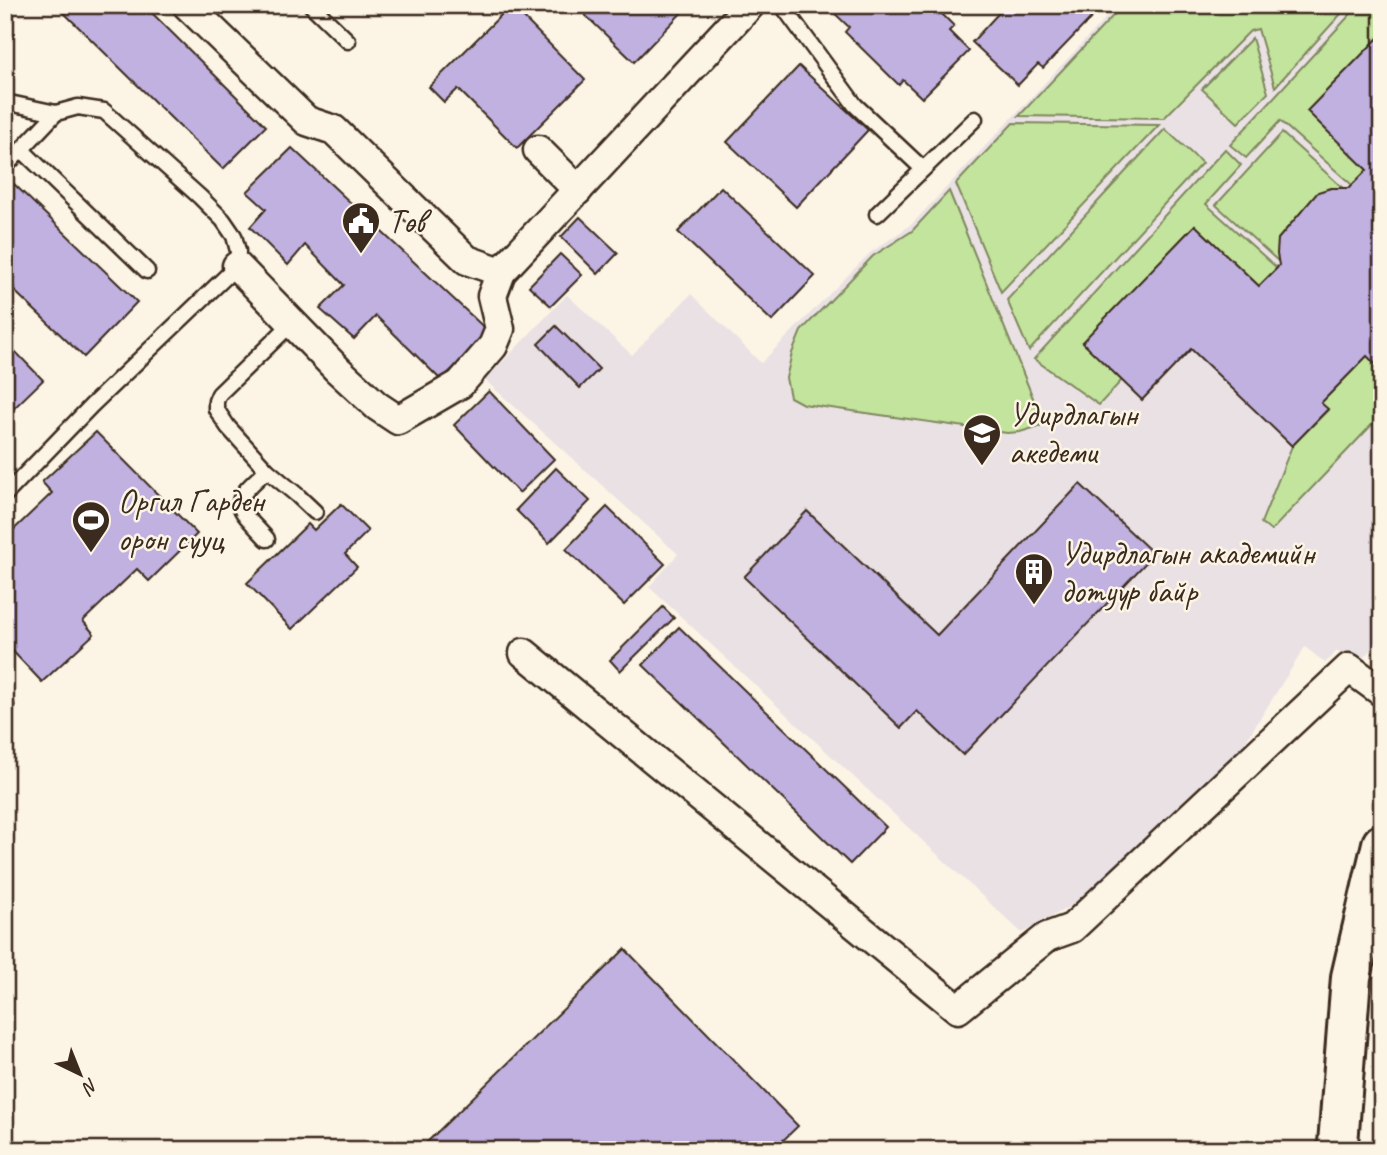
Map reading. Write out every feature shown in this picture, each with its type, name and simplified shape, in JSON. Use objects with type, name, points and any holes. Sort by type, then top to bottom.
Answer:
[{"type":"main road","points":[[1338,1148],[1351,977],[1380,858]]},
{"type":"street","points":[[187,5],[307,121],[334,131],[467,260],[501,272]]},
{"type":"street","points":[[237,265],[338,370],[377,406],[398,420],[460,384],[494,346],[500,329],[492,296],[501,272],[750,5]]},
{"type":"street","points":[[538,150],[578,190]]},
{"type":"street","points":[[524,653],[958,1009],[1047,937],[1072,928],[1349,668],[1382,692]]},
{"type":"lane","points":[[311,5],[348,41]]},
{"type":"lane","points":[[782,5],[855,105],[923,169]]},
{"type":"lane","points":[[5,102],[56,113],[78,107],[104,111],[223,220],[234,236],[238,251],[237,265],[92,405],[5,495]]},
{"type":"lane","points":[[5,167],[56,113]]},
{"type":"lane","points":[[877,214],[975,119]]},
{"type":"lane","points":[[22,150],[147,271]]},
{"type":"lane","points":[[292,323],[219,394],[216,409],[228,427],[267,470],[315,512]]},
{"type":"lane","points":[[267,470],[245,490],[239,505],[267,539]]},
{"type":"shaded area","name":"Удирдлагын акедеми","points":[[1118,5],[1382,5],[1382,633],[1380,639],[1355,667],[1337,651],[1325,663],[1305,647],[1232,763],[1087,897],[1022,933],[649,587],[678,554],[485,380],[567,295],[632,355],[691,294],[761,363],[870,253],[912,224]]},
{"type":"green space","points":[[1123,5],[1349,5],[1275,87],[1258,29],[1250,31],[1164,118],[1019,116]]},
{"type":"green space","points":[[1359,5],[1382,5],[1382,34],[1307,111],[1367,170],[1352,185],[1280,121],[1246,158],[1230,145]]},
{"type":"green space","points":[[1252,38],[1268,93],[1238,123],[1202,89]]},
{"type":"green space","points":[[1013,123],[1159,125],[1001,292],[956,184]]},
{"type":"green space","points":[[1165,129],[1202,163],[1029,351],[1007,300]]},
{"type":"green space","points":[[1282,133],[1343,188],[1318,192],[1278,239],[1278,261],[1216,205]]},
{"type":"green space","points":[[1225,149],[1241,165],[1206,204],[1277,268],[1259,286],[1195,225],[1083,342],[1122,380],[1099,405],[1034,359]]},
{"type":"green space","points":[[949,191],[1042,420],[1040,426],[1007,433],[803,404],[790,397],[786,378],[801,331],[873,256],[912,231]]},
{"type":"green space","points":[[1367,356],[1382,370],[1382,414],[1271,531],[1261,523],[1292,446],[1328,410],[1321,403]]},
{"type":"building","points":[[56,5],[144,5],[266,126],[223,169]]},
{"type":"building","points":[[511,5],[585,80],[517,148],[458,89],[444,102],[429,87]]},
{"type":"building","points":[[586,5],[689,5],[634,62],[581,11]]},
{"type":"building","points":[[832,5],[933,5],[954,26],[949,31],[969,51],[922,98],[903,80],[899,85],[845,32],[849,27],[829,8]]},
{"type":"building","points":[[1006,5],[1095,5],[1089,11],[1094,15],[1043,68],[1038,64],[1018,85],[972,42]]},
{"type":"building","points":[[1382,34],[1382,367],[1380,369],[1367,356],[1321,403],[1328,409],[1292,446],[1191,349],[1142,400],[1082,342],[1195,225],[1259,286],[1277,268],[1278,239],[1318,192],[1331,188],[1349,188],[1367,170],[1307,111]]},
{"type":"building","points":[[799,66],[868,130],[796,207],[727,142]]},
{"type":"building","name":"Төв","points":[[292,148],[490,333],[441,380],[376,316],[354,339],[320,309],[344,285],[305,245],[288,265],[250,227],[266,209],[247,192]]},
{"type":"building","points":[[14,184],[137,302],[84,357],[5,282],[5,193]]},
{"type":"building","points":[[721,187],[815,276],[772,321],[678,232]]},
{"type":"building","points":[[580,217],[618,253],[598,274],[561,237]]},
{"type":"building","points":[[560,254],[582,275],[551,306],[529,286]]},
{"type":"building","points":[[556,326],[599,369],[580,388],[538,344]]},
{"type":"building","points":[[5,341],[43,380],[5,417]]},
{"type":"building","points":[[489,391],[554,459],[519,493],[454,425]]},
{"type":"building","name":"Оргил Гарден орон сууц","points":[[96,432],[197,534],[149,581],[137,569],[83,621],[94,634],[42,682],[5,643],[5,538],[52,493],[42,482]]},
{"type":"building","points":[[556,468],[590,501],[549,543],[516,510]]},
{"type":"building","name":"Удирдлагын академийн дотуур байр","points":[[1080,484],[1154,554],[963,755],[917,711],[901,728],[744,577],[807,511],[937,635]]},
{"type":"building","points":[[341,504],[368,531],[345,554],[357,567],[292,629],[247,583],[308,524],[314,530]]},
{"type":"building","points":[[607,507],[665,564],[624,605],[566,549]]},
{"type":"building","points":[[663,607],[674,618],[620,671],[610,660]]},
{"type":"building","points":[[679,627],[886,827],[850,864],[643,665]]},
{"type":"building","points":[[625,949],[798,1126],[773,1150],[419,1150]]},
{"type":"place","name":"Төв","points":[[361,255]]},
{"type":"place","name":"Удирдлагын акедеми","points":[[982,467]]},
{"type":"place","name":"Оргил Гарден орон сууц","points":[[91,554]]},
{"type":"place","name":"Удирдлагын академийн дотуур байр","points":[[1034,606]]}]
